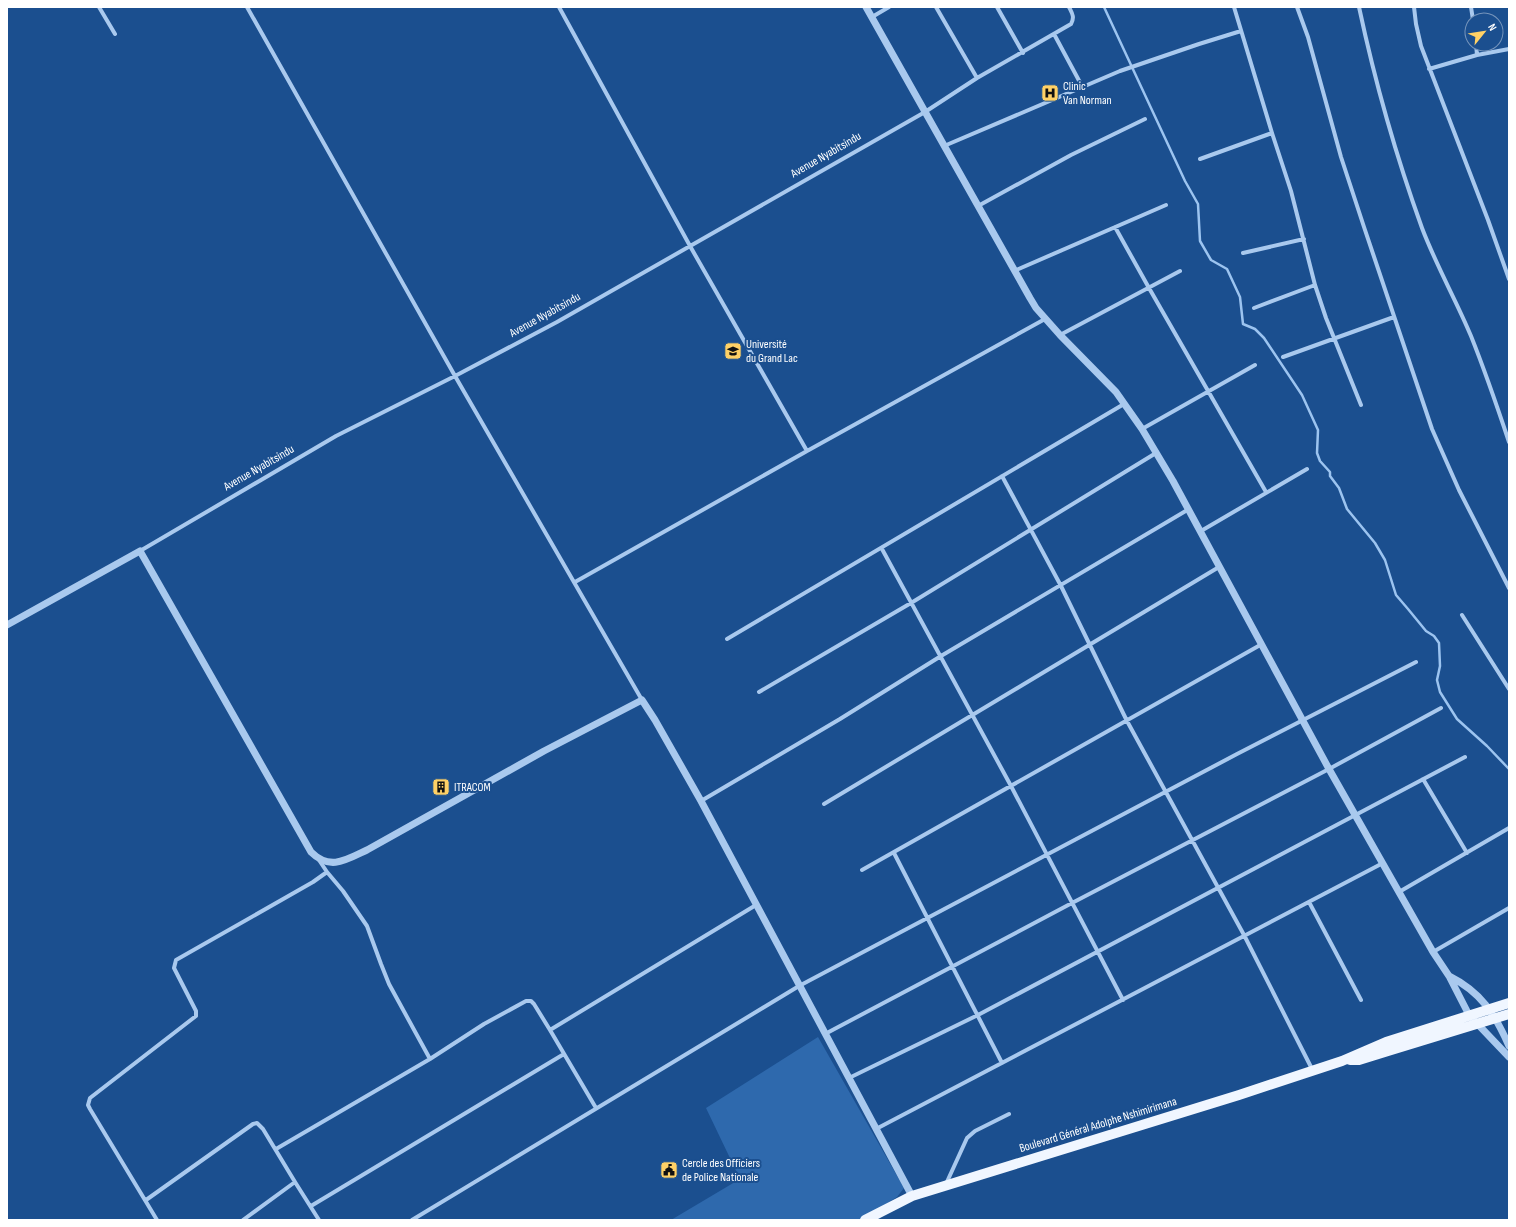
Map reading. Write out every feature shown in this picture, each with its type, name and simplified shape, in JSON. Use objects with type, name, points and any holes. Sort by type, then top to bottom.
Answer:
[{"type":"main road","name":"Boulevard Général Adolphe Nshimirimana","points":[[1342,1061],[1360,1060],[1477,1023],[1509,1003]]},
{"type":"main road","name":"Boulevard Général Adolphe Nshimirimana","points":[[865,1220],[912,1196],[1239,1095],[1342,1061],[1386,1042],[1469,1015],[1509,1014]]},
{"type":"street","points":[[99,7],[115,34]]},
{"type":"street","points":[[247,7],[455,376],[701,801],[912,1196]]},
{"type":"street","points":[[558,7],[690,246],[807,451]]},
{"type":"street","points":[[866,7],[1030,298],[1045,319],[1116,392],[1142,429],[1201,531],[1329,769],[1433,952],[1449,976],[1469,1015],[1509,1057]]},
{"type":"street","points":[[872,17],[889,7]]},
{"type":"street","points":[[936,7],[977,78]]},
{"type":"street","points":[[997,7],[1023,53]]},
{"type":"street","name":"Avenue Nyabitsindu","points":[[7,625],[140,551],[336,436],[455,376],[557,322],[925,112],[977,78],[1072,24],[1074,20],[1073,14],[1069,7]]},
{"type":"street","points":[[1234,7],[1272,134],[1291,191],[1326,318],[1361,405]]},
{"type":"street","points":[[1297,7],[1308,37],[1341,157],[1432,429],[1459,490],[1509,588]]},
{"type":"street","points":[[1359,7],[1378,90],[1414,203],[1426,237],[1470,336],[1491,389],[1509,442]]},
{"type":"street","points":[[1414,7],[1421,46],[1488,220],[1509,279]]},
{"type":"street","points":[[944,146],[1120,72],[1199,44],[1242,31]]},
{"type":"street","points":[[1054,34],[1083,88]]},
{"type":"street","points":[[1429,68],[1477,55],[1509,49]]},
{"type":"street","points":[[978,206],[1071,155],[1145,119]]},
{"type":"street","points":[[1200,160],[1272,134]]},
{"type":"street","points":[[1014,271],[1166,205]]},
{"type":"street","points":[[1115,227],[1266,492]]},
{"type":"street","points":[[1243,253],[1304,239]]},
{"type":"street","points":[[1060,335],[1180,271]]},
{"type":"street","points":[[1254,308],[1316,285]]},
{"type":"street","points":[[1283,357],[1394,317]]},
{"type":"street","points":[[575,582],[1045,319]]},
{"type":"street","points":[[1142,429],[1255,365]]},
{"type":"street","points":[[727,639],[1125,403]]},
{"type":"street","points":[[759,692],[911,603],[1156,453]]},
{"type":"street","points":[[1201,531],[1307,469]]},
{"type":"street","points":[[1002,476],[1061,586],[1127,721],[1193,840],[1313,1070]]},
{"type":"street","points":[[701,801],[1188,509]]},
{"type":"street","points":[[882,548],[1011,786],[1123,1000]]},
{"type":"street","points":[[140,551],[311,852],[343,891],[367,926],[380,964],[430,1059]]},
{"type":"street","points":[[824,804],[1090,643],[1219,567]]},
{"type":"street","points":[[1462,615],[1509,689]]},
{"type":"street","points":[[862,870],[1262,644]]},
{"type":"street","points":[[412,1220],[799,986],[1416,662]]},
{"type":"street","points":[[318,860],[329,863],[337,862],[367,850],[544,751],[642,700]]},
{"type":"street","points":[[825,1034],[1329,769],[1441,708]]},
{"type":"street","points":[[848,1078],[978,1015],[1465,756]]},
{"type":"street","points":[[1423,779],[1467,853]]},
{"type":"street","points":[[1399,892],[1509,828]]},
{"type":"street","points":[[894,853],[1002,1063]]},
{"type":"street","points":[[876,1129],[1383,863]]},
{"type":"street","points":[[157,1220],[90,1109],[88,1105],[90,1098],[196,1016],[196,1011],[174,968],[176,960],[313,882],[327,872]]},
{"type":"street","points":[[1309,902],[1361,1000]]},
{"type":"street","points":[[550,1030],[756,905]]},
{"type":"street","points":[[1433,952],[1509,908]]},
{"type":"street","points":[[1449,976],[1463,983],[1493,1014],[1509,1046]]},
{"type":"street","points":[[276,1149],[430,1059],[484,1024],[526,1001],[531,1001],[534,1004],[596,1108]]},
{"type":"street","points":[[312,1206],[564,1054]]},
{"type":"street","points":[[945,1186],[967,1138],[974,1131],[1009,1114]]},
{"type":"street","points":[[146,1200],[257,1123],[260,1125],[276,1149],[295,1182],[312,1206],[319,1220]]},
{"type":"street","points":[[243,1220],[295,1182]]},
{"type":"shaded area","points":[[818,1037],[904,1188],[897,1197],[860,1220],[671,1220],[740,1179],[706,1108]]},
{"type":"waterway","points":[[1104,7],[1185,181],[1198,204],[1200,241],[1211,260],[1227,269],[1240,297],[1243,324],[1255,329],[1264,338],[1302,395],[1318,430],[1317,453],[1320,461],[1330,472],[1330,476],[1339,488],[1347,509],[1375,543],[1385,560],[1396,595],[1426,631],[1434,636],[1439,643],[1440,666],[1437,680],[1440,692],[1457,719],[1487,746],[1509,769]]},
{"type":"place","name":"Clinic Van Norman","points":[[1050,93]]},
{"type":"place","name":"Université du Grand Lac","points":[[733,351]]},
{"type":"place","name":"ITRACOM","points":[[441,787]]},
{"type":"place","name":"Cercle des Officiers de Police Nationale","points":[[669,1170]]}]
